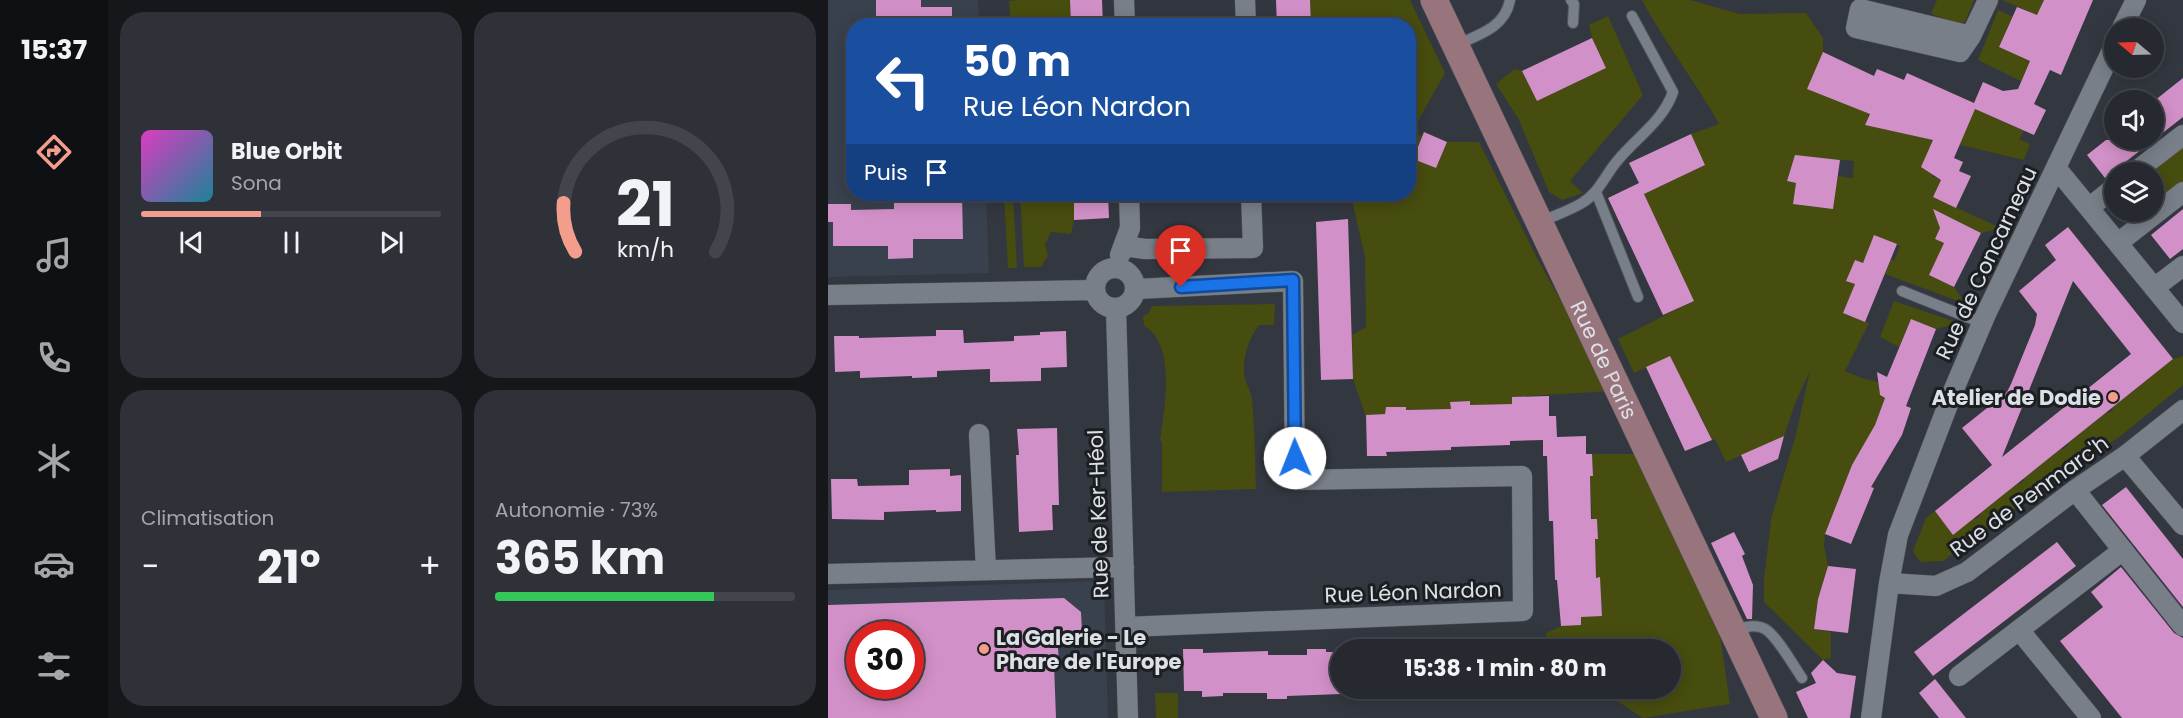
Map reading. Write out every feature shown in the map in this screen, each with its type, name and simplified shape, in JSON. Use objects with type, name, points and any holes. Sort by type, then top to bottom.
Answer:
[{"type":"main road","name":"Rue de Paris","points":[[1434,0],[1774,718]]},
{"type":"street","points":[[1124,0],[1125,18]]},
{"type":"street","points":[[1245,0],[1246,18]]},
{"type":"street","points":[[1971,36],[1860,9],[1856,28],[1960,52],[1971,36],[1988,0]]},
{"type":"street","points":[[2127,18],[2136,0]]},
{"type":"street","name":"Rue de Concarneau","points":[[1871,718],[1889,583],[1898,535],[1982,323],[2104,68]]},
{"type":"street","points":[[2147,162],[2183,135]]},
{"type":"street","points":[[2057,168],[2183,322]]},
{"type":"street","points":[[2118,243],[2183,192]]},
{"type":"street","points":[[2090,207],[2104,196]]},
{"type":"street","points":[[1115,266],[1131,273],[1137,289],[1130,303],[1116,309],[1101,304],[1094,290],[1100,273],[1115,266],[1124,246],[1130,228],[1129,201]]},
{"type":"street","points":[[1124,246],[1145,249],[1253,248],[1251,201]]},
{"type":"street","points":[[2154,288],[2183,266]]},
{"type":"street","name":"Rue Léon Nardon","points":[[1126,627],[1523,611],[1522,476],[1295,480],[1293,280],[1137,289]]},
{"type":"street","points":[[828,295],[1094,290]]},
{"type":"street","name":"Rue de Ker-Héol","points":[[1116,309],[1128,718]]},
{"type":"street","name":"Rue de Penmarc'h","points":[[1889,583],[1936,586],[1967,572],[2075,490],[2125,456],[2183,410]]},
{"type":"street","points":[[979,434],[986,570]]},
{"type":"street","points":[[2125,456],[2183,525]]},
{"type":"street","points":[[2075,490],[2183,626]]},
{"type":"street","points":[[1959,676],[2122,550]]},
{"type":"street","points":[[828,574],[1124,567]]},
{"type":"street","points":[[2020,631],[2091,718]]},
{"type":"lane","points":[[1455,45],[1498,25],[1510,0]]},
{"type":"lane","points":[[1571,0],[1574,4],[1574,23]]},
{"type":"lane","points":[[1539,223],[1582,203],[1596,192],[1618,160],[1669,106],[1674,92],[1632,16]]},
{"type":"lane","points":[[1596,192],[1638,297]]},
{"type":"lane","points":[[1902,291],[1982,323]]},
{"type":"lane","points":[[1732,630],[1752,626],[1764,628],[1773,636],[1802,678]]},
{"type":"shaded area","points":[[828,0],[978,0],[979,18],[846,18],[846,201],[986,201],[989,273],[828,277]]},
{"type":"shaded area","name":"La Galerie - Le Phare de l'Europe","points":[[1104,581],[1108,718],[828,718],[828,590]]},
{"type":"green space","points":[[1070,0],[1071,18],[1010,18],[1009,1]]},
{"type":"green space","points":[[1310,0],[1410,0],[1445,73],[1416,124],[1416,18],[1311,18]]},
{"type":"green space","points":[[1642,0],[1690,0],[1740,14],[1806,13],[1823,38],[1823,52],[1871,110],[1865,125],[1948,143],[1921,167],[1941,180],[1933,197],[2001,228],[1981,233],[1946,216],[1935,239],[1944,243],[1929,275],[1954,287],[1966,304],[1885,274],[1900,246],[1875,236],[1863,263],[1855,260],[1847,281],[1855,284],[1843,313],[1869,323],[1845,371],[1878,382],[1880,395],[1885,398],[1875,425],[1852,466],[1825,534],[1824,545],[1828,566],[1818,599],[1814,629],[1831,632],[1831,658],[1823,660],[1764,602],[1764,579],[1771,519],[1796,434],[1810,371],[1796,401],[1784,436],[1726,462],[1715,439],[1712,440],[1698,414],[1670,357],[1634,373],[1618,339],[1693,301],[1644,194],[1705,165],[1691,134],[1719,124]],"holes":[[[1795,156],[1854,161],[1853,178],[1838,176],[1835,189],[1793,204],[1796,183],[1787,181]]]},
{"type":"green space","points":[[1937,0],[1974,0],[1965,22],[1956,23],[1931,14]]},
{"type":"green space","points":[[2002,0],[2044,0],[2048,20]]},
{"type":"green space","points":[[1998,10],[2016,18],[2010,22],[1999,47],[2030,61],[2021,81],[1978,60]]},
{"type":"green space","points":[[1608,16],[1643,95],[1570,181],[1583,193],[1562,200],[1549,192],[1518,118],[1496,84],[1514,69],[1522,71],[1537,101],[1606,68],[1592,38],[1589,25]]},
{"type":"green space","points":[[1972,108],[2024,131],[2019,139],[2030,144],[2024,160],[1960,145]]},
{"type":"green space","points":[[1416,129],[1419,130],[1417,134],[1422,136],[1416,151]]},
{"type":"green space","points":[[1447,142],[1479,142],[1538,260],[1611,391],[1512,397],[1512,404],[1470,405],[1469,401],[1451,402],[1451,409],[1406,410],[1406,407],[1386,407],[1385,414],[1366,415],[1366,417],[1353,379],[1352,335],[1366,327],[1365,257],[1352,201],[1416,201],[1416,160],[1436,168]]},
{"type":"green space","points":[[2183,145],[2183,184],[2164,198],[2164,162],[2162,162]]},
{"type":"green space","points":[[1004,201],[1013,201],[1017,268],[1008,268]]},
{"type":"green space","points":[[1020,201],[1074,201],[1071,234],[1051,232],[1045,244],[1048,256],[1041,267],[1024,267]]},
{"type":"green space","points":[[1894,301],[1959,323],[1936,329],[1911,319],[1899,347],[1880,337]]},
{"type":"green space","points":[[1275,304],[1274,325],[1259,325],[1248,346],[1244,363],[1244,373],[1252,400],[1256,489],[1162,492],[1162,441],[1160,441],[1165,396],[1165,362],[1161,347],[1154,335],[1144,326],[1143,316],[1149,313],[1152,306]]},
{"type":"green space","points":[[2183,356],[2183,385],[2118,438],[2073,466],[1943,561],[1920,562],[1913,551],[1926,518],[1935,511],[1975,519],[1980,516],[1979,514],[2018,483],[2020,484],[2023,479],[2107,412],[2113,410],[2112,408],[2173,359]]},
{"type":"green space","points":[[1592,454],[1634,454],[1720,635],[1730,704],[1643,718],[1614,699],[1681,699],[1681,639],[1546,639],[1546,633],[1581,617],[1602,615],[1600,578],[1596,578],[1597,519],[1592,519],[1590,476],[1593,476]]},
{"type":"green space","points":[[1155,693],[1178,693],[1178,718],[1156,718]]},
{"type":"building","points":[[876,0],[921,0],[921,7],[952,7],[952,18],[876,18]]},
{"type":"building","points":[[1070,0],[1102,0],[1103,18],[1071,18]]},
{"type":"building","points":[[1276,0],[1310,0],[1311,18],[1277,18]]},
{"type":"building","points":[[2044,0],[2093,0],[2061,75],[2050,70],[2034,104],[2046,110],[2034,135],[1975,109],[1954,158],[1963,162],[1959,171],[1971,176],[1956,208],[1933,197],[1941,180],[1921,167],[1933,140],[1865,125],[1870,114],[1807,89],[1823,52],[1874,76],[1877,69],[1904,80],[1907,73],[1974,103],[1983,82],[2003,91],[2018,89],[2030,61],[1999,47],[2017,7],[2037,15]]},
{"type":"building","points":[[1592,38],[1606,68],[1537,101],[1522,71]]},
{"type":"building","points":[[2183,78],[2183,117],[2164,132],[2164,93]]},
{"type":"building","points":[[1424,132],[1447,142],[1436,168],[1416,160],[1416,152]]},
{"type":"building","points":[[1691,134],[1705,165],[1644,194],[1694,301],[1663,315],[1608,198],[1639,183],[1629,163]]},
{"type":"building","points":[[2104,142],[2104,150],[2141,150],[2126,162],[2104,162],[2104,177],[2087,155]]},
{"type":"building","points":[[1795,155],[1840,160],[1833,209],[1793,204],[1796,183],[1787,181]]},
{"type":"building","points":[[894,201],[962,201],[963,239],[913,239],[913,258],[888,259],[888,246],[833,246],[833,222],[828,222],[828,204],[851,204],[851,210],[894,209]]},
{"type":"building","points":[[1074,201],[1108,201],[1109,218],[1074,220]]},
{"type":"building","points":[[1933,209],[1981,233],[1954,287],[1929,275],[1944,243],[1935,239],[1940,228]]},
{"type":"building","points":[[2183,209],[2183,249],[2170,259],[2151,235]]},
{"type":"building","points":[[1348,219],[1353,379],[1321,380],[1316,222]]},
{"type":"building","points":[[2068,227],[2173,359],[1953,535],[1935,511],[1992,465],[1962,428],[2007,392],[2011,384],[2035,325],[2037,314],[2019,291],[2056,260],[2045,245]],"holes":[[[2073,281],[2131,354],[2002,457]]]},
{"type":"building","points":[[1874,235],[1897,244],[1865,322],[1843,313],[1855,284],[1846,281],[1855,260],[1863,263]]},
{"type":"building","points":[[1911,319],[1936,329],[1906,406],[1911,408],[1902,435],[1871,487],[1874,488],[1851,544],[1825,534],[1852,465],[1875,425],[1885,398],[1880,395],[1877,372],[1887,377]]},
{"type":"building","points":[[936,330],[963,330],[964,343],[1014,341],[1014,336],[1066,331],[1067,367],[1041,368],[1041,381],[990,382],[990,369],[937,371],[937,377],[912,378],[912,376],[860,378],[860,371],[835,372],[834,336],[859,336],[859,338],[936,336]]},
{"type":"building","points":[[1670,356],[1712,440],[1685,451],[1646,367]]},
{"type":"building","points":[[1549,396],[1549,416],[1556,416],[1557,437],[1586,436],[1586,454],[1592,454],[1591,519],[1597,519],[1596,578],[1600,577],[1602,616],[1581,617],[1581,625],[1561,626],[1557,580],[1555,580],[1553,521],[1549,521],[1547,456],[1543,456],[1543,440],[1510,441],[1510,445],[1451,447],[1451,450],[1386,452],[1387,456],[1367,456],[1366,415],[1385,414],[1386,407],[1406,407],[1406,410],[1451,409],[1450,402],[1470,401],[1470,405],[1512,404],[1512,397]]},
{"type":"building","points":[[1057,428],[1059,505],[1052,505],[1053,530],[1019,532],[1017,429]]},
{"type":"building","points":[[1784,436],[1778,459],[1749,472],[1741,455]]},
{"type":"building","points":[[950,469],[950,476],[961,475],[961,511],[884,512],[884,520],[832,519],[831,479],[857,479],[858,486],[909,485],[909,470]]},
{"type":"building","points":[[2126,487],[2183,559],[2183,607],[2102,505]]},
{"type":"building","points":[[1734,532],[1745,554],[1742,556],[1753,585],[1752,619],[1747,619],[1711,543]]},
{"type":"building","points":[[2057,542],[2076,566],[1933,676],[1914,652]]},
{"type":"building","points":[[1828,566],[1856,569],[1848,633],[1814,629],[1818,599]]},
{"type":"building","points":[[2121,567],[2174,633],[2183,638],[2183,718],[2122,718],[2060,641],[2103,607],[2091,592]]},
{"type":"building","name":"La Galerie - Le Phare de l'Europe","points":[[1064,598],[1081,612],[1082,631],[1057,632],[1059,664],[1054,664],[1056,718],[828,718],[828,605]]},
{"type":"building","points":[[1183,649],[1203,649],[1203,653],[1268,651],[1268,655],[1307,655],[1307,649],[1326,649],[1326,652],[1330,652],[1330,694],[1267,699],[1267,693],[1223,693],[1223,696],[1202,697],[1202,691],[1184,691]]},
{"type":"building","points":[[1823,660],[1837,673],[1856,676],[1850,718],[1808,718],[1796,692],[1816,683],[1811,673]]},
{"type":"building","points":[[1935,679],[1966,718],[1939,718],[1919,693]]},
{"type":"place","name":"Atelier de Dodie","points":[[2113,397]]},
{"type":"place","name":"La Galerie - Le Phare de l'Europe","points":[[984,649]]},
{"type":"route","points":[[1181,287],[1293,280],[1295,458]]}]
